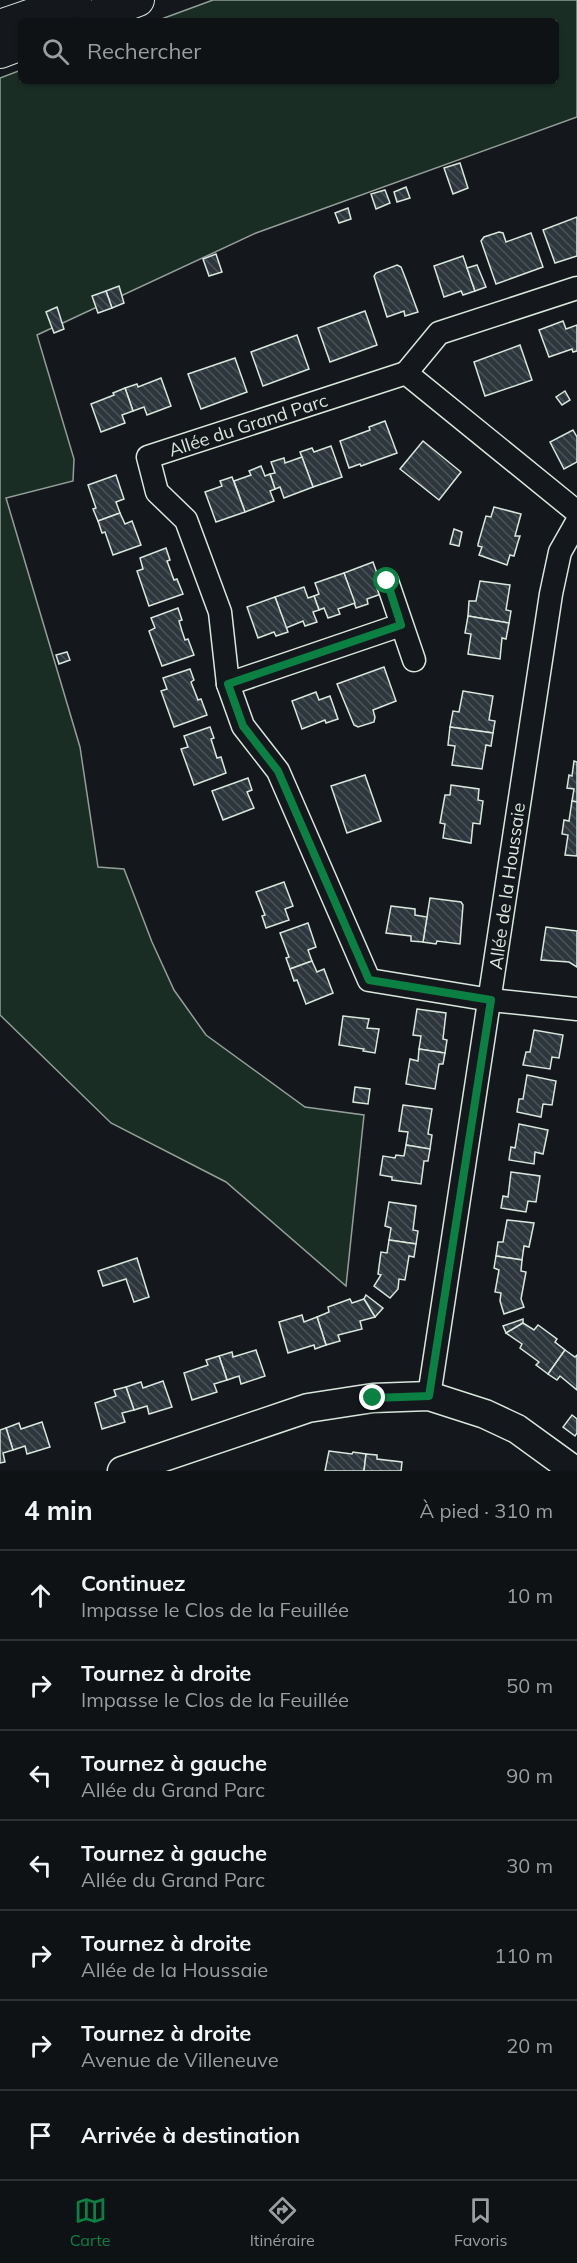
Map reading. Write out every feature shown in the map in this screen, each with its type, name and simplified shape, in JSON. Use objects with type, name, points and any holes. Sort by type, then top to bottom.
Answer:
[{"type":"main road","points":[[23,18],[75,0]]},
{"type":"main road","points":[[90,18],[138,0]]},
{"type":"main road","points":[[0,26],[18,20]]},
{"type":"main road","points":[[0,52],[18,45]]},
{"type":"street","points":[[577,288],[440,333],[406,373],[577,512]]},
{"type":"street","name":"Allée du Grand Parc","points":[[406,373],[148,458],[157,492],[186,520],[220,612],[228,684],[243,726],[278,771],[369,980],[491,1000],[577,1009]]},
{"type":"street","name":"Allée de la Houssaie","points":[[429,1396],[552,594],[560,552],[577,522]]},
{"type":"street","points":[[387,581],[414,660]]},
{"type":"street","points":[[228,684],[401,625]]},
{"type":"street","points":[[122,1471],[308,1408],[373,1398],[429,1396],[485,1414],[517,1429],[575,1471]]},
{"type":"green space","points":[[213,0],[577,0],[577,117],[256,233],[37,335],[74,459],[73,481],[6,498],[80,747],[98,867],[124,869],[152,942],[174,990],[206,1035],[305,1107],[364,1115],[346,1286],[226,1182],[111,1123],[0,1015],[0,78],[18,71],[18,84],[559,84],[559,18],[164,18]]},
{"type":"building","points":[[460,163],[468,188],[453,194],[444,168]]},
{"type":"building","points":[[406,187],[410,198],[397,202],[394,192]]},
{"type":"building","points":[[385,190],[390,203],[376,209],[371,194]]},
{"type":"building","points":[[348,208],[351,219],[339,223],[335,213]]},
{"type":"building","points":[[577,217],[577,256],[555,263],[543,230]]},
{"type":"building","points":[[499,232],[503,233],[506,242],[531,233],[543,267],[496,284],[481,241],[484,237]]},
{"type":"building","points":[[216,254],[222,272],[209,276],[203,259]]},
{"type":"building","points":[[463,256],[475,291],[463,295],[461,291],[444,297],[434,266]]},
{"type":"building","points":[[397,265],[401,267],[418,312],[405,316],[404,311],[387,317],[374,276],[376,273]]},
{"type":"building","points":[[477,265],[486,287],[475,291],[467,268]]},
{"type":"building","points":[[119,286],[124,303],[112,308],[106,291]]},
{"type":"building","points":[[106,291],[112,308],[98,313],[92,296]]},
{"type":"building","points":[[57,307],[64,329],[54,333],[46,312]]},
{"type":"building","points":[[365,311],[377,345],[330,362],[318,328]]},
{"type":"building","points":[[563,321],[566,329],[577,325],[577,351],[573,352],[572,349],[549,357],[539,330]]},
{"type":"building","points":[[297,335],[309,369],[263,386],[251,352]]},
{"type":"building","points":[[520,345],[532,380],[485,396],[474,362]]},
{"type":"building","points":[[235,358],[247,392],[201,409],[188,374]]},
{"type":"building","points":[[161,378],[171,406],[147,415],[144,407],[133,411],[125,388],[137,384],[138,387]]},
{"type":"building","points":[[125,388],[133,411],[122,415],[125,423],[101,432],[91,404]]},
{"type":"building","points":[[565,391],[570,400],[562,405],[556,397]]},
{"type":"building","points":[[385,421],[397,453],[349,468],[340,441],[370,430],[369,427]]},
{"type":"building","points":[[573,430],[577,437],[577,462],[564,469],[550,442]]},
{"type":"building","points":[[423,441],[461,472],[439,500],[400,469]]},
{"type":"building","points":[[331,446],[342,477],[313,487],[300,452],[312,448],[314,452]]},
{"type":"building","points":[[302,457],[313,487],[284,498],[280,487],[275,489],[270,474],[275,473],[271,462],[284,458],[285,463]]},
{"type":"building","points":[[261,466],[265,476],[270,474],[275,489],[270,491],[274,501],[245,512],[234,481],[251,475],[249,471]]},
{"type":"building","points":[[116,475],[124,499],[116,502],[120,513],[98,521],[88,485]]},
{"type":"building","points":[[232,477],[245,512],[216,522],[205,492],[222,486],[220,481]]},
{"type":"building","points":[[494,507],[521,514],[515,536],[520,536],[514,556],[510,555],[507,565],[479,555],[482,547],[478,544],[486,516],[491,517]]},
{"type":"building","points":[[120,513],[125,524],[132,521],[141,545],[113,555],[105,532],[102,533],[98,521]]},
{"type":"building","points":[[454,529],[462,532],[459,546],[450,544]]},
{"type":"building","points":[[166,548],[170,560],[167,561],[174,580],[177,579],[183,594],[149,606],[137,571],[143,569],[140,558]]},
{"type":"building","points":[[373,562],[384,593],[367,599],[368,604],[356,608],[344,573]]},
{"type":"building","points":[[344,573],[355,603],[338,609],[340,614],[328,618],[324,608],[319,610],[314,596],[319,594],[315,583]]},
{"type":"building","points":[[480,581],[510,585],[506,610],[511,611],[509,623],[468,616],[469,601],[476,601]]},
{"type":"building","points":[[304,587],[308,598],[314,596],[319,610],[313,612],[317,622],[305,626],[303,621],[286,628],[275,597]]},
{"type":"building","points":[[275,597],[288,632],[276,636],[274,632],[258,638],[247,607]]},
{"type":"building","points":[[178,608],[182,620],[179,621],[185,640],[188,639],[194,655],[162,666],[149,631],[155,628],[151,618]]},
{"type":"building","points":[[468,616],[509,623],[506,639],[502,638],[500,659],[468,654],[471,634],[465,633]]},
{"type":"building","points":[[67,652],[70,660],[59,664],[56,655]]},
{"type":"building","points":[[384,667],[396,701],[373,710],[374,722],[358,727],[354,725],[337,684]]},
{"type":"building","points":[[190,669],[194,680],[191,682],[207,715],[174,727],[161,691],[167,689],[163,678]]},
{"type":"building","points":[[463,691],[493,696],[489,720],[495,721],[493,733],[450,727],[453,711],[459,712]]},
{"type":"building","points":[[316,692],[319,700],[330,696],[338,719],[326,723],[325,720],[302,729],[292,701]]},
{"type":"building","points":[[210,727],[217,758],[221,757],[226,773],[194,785],[181,749],[188,747],[184,736]]},
{"type":"building","points":[[450,727],[493,733],[491,746],[486,745],[482,769],[452,765],[455,746],[448,745]]},
{"type":"building","points":[[574,761],[577,762],[577,802],[572,801],[574,789],[567,788],[569,775],[572,776]]},
{"type":"building","points":[[365,775],[381,821],[347,833],[331,786]]},
{"type":"building","points":[[248,778],[252,790],[247,792],[254,808],[223,820],[212,791]]},
{"type":"building","points":[[451,785],[479,789],[478,800],[483,801],[480,824],[473,823],[471,843],[443,838],[445,824],[440,823],[445,795],[450,795]]},
{"type":"building","points":[[572,801],[577,802],[577,856],[565,855],[568,835],[562,834],[564,820],[569,821]]},
{"type":"building","points":[[284,882],[293,906],[285,909],[289,920],[266,928],[262,916],[265,915],[256,892]]},
{"type":"building","points":[[430,898],[461,902],[463,905],[460,944],[423,942]]},
{"type":"building","points":[[391,906],[415,909],[415,915],[427,917],[423,942],[411,941],[411,936],[386,933]]},
{"type":"building","points":[[308,923],[316,947],[308,950],[312,961],[290,969],[286,958],[289,957],[280,933]]},
{"type":"building","points":[[546,927],[577,931],[577,967],[569,962],[541,960]]},
{"type":"building","points":[[312,961],[317,972],[324,969],[333,993],[306,1004],[290,969]]},
{"type":"building","points":[[417,1009],[446,1013],[443,1039],[447,1040],[445,1053],[419,1049],[421,1036],[413,1035]]},
{"type":"building","points":[[343,1016],[369,1019],[367,1028],[379,1029],[375,1053],[339,1045]]},
{"type":"building","points":[[534,1030],[563,1035],[559,1058],[552,1057],[550,1069],[523,1065],[526,1052],[530,1052]]},
{"type":"building","points":[[419,1049],[445,1053],[443,1064],[439,1064],[435,1089],[406,1084],[410,1059],[418,1061]]},
{"type":"building","points":[[527,1075],[556,1081],[552,1105],[543,1104],[541,1117],[517,1112],[519,1099],[523,1099]]},
{"type":"building","points":[[355,1087],[370,1089],[368,1104],[353,1102]]},
{"type":"building","points":[[403,1105],[432,1109],[428,1134],[432,1135],[430,1149],[406,1145],[408,1132],[399,1131]]},
{"type":"building","points":[[519,1124],[548,1130],[543,1154],[535,1152],[534,1164],[509,1160],[511,1147],[515,1148]]},
{"type":"building","points":[[406,1145],[430,1149],[428,1161],[424,1161],[421,1184],[392,1180],[392,1177],[380,1175],[383,1156],[395,1158],[396,1155],[404,1156]]},
{"type":"building","points":[[511,1172],[540,1176],[536,1202],[528,1201],[526,1212],[501,1208],[503,1196],[508,1197]]},
{"type":"building","points":[[389,1202],[416,1206],[413,1230],[418,1231],[416,1244],[389,1240],[391,1228],[385,1226]]},
{"type":"building","points":[[507,1220],[534,1223],[529,1247],[524,1246],[522,1260],[496,1256],[498,1242],[503,1242]]},
{"type":"building","points":[[389,1240],[416,1244],[414,1257],[409,1256],[405,1280],[399,1279],[398,1289],[390,1298],[374,1286],[381,1275],[378,1274],[381,1252],[387,1253]]},
{"type":"building","points":[[496,1256],[522,1260],[521,1271],[526,1272],[521,1299],[524,1307],[504,1314],[500,1301],[501,1293],[495,1292],[499,1270],[494,1268]]},
{"type":"building","points":[[137,1258],[149,1297],[134,1302],[126,1279],[103,1286],[98,1271]]},
{"type":"building","points":[[366,1295],[383,1308],[375,1317],[364,1299]]},
{"type":"building","points":[[350,1299],[352,1303],[364,1299],[375,1317],[360,1321],[362,1329],[338,1335],[340,1341],[326,1345],[317,1317],[329,1312],[328,1307]]},
{"type":"building","points":[[302,1315],[304,1322],[317,1317],[326,1345],[315,1349],[314,1345],[288,1353],[279,1322]]},
{"type":"building","points":[[523,1319],[523,1323],[506,1333],[503,1326]]},
{"type":"building","points":[[523,1323],[534,1330],[538,1325],[557,1339],[555,1342],[565,1350],[548,1374],[536,1365],[539,1362],[520,1348],[522,1344],[506,1333]]},
{"type":"building","points":[[256,1350],[265,1376],[241,1384],[239,1376],[227,1380],[219,1356],[232,1352],[233,1357]]},
{"type":"building","points":[[565,1350],[575,1357],[577,1355],[577,1390],[560,1376],[557,1380],[548,1374]]},
{"type":"building","points":[[219,1356],[227,1380],[214,1384],[217,1392],[192,1400],[184,1373],[208,1365],[206,1360]]},
{"type":"building","points":[[163,1381],[172,1407],[149,1414],[147,1406],[134,1410],[126,1387],[141,1382],[143,1388]]},
{"type":"building","points":[[126,1387],[134,1410],[122,1413],[125,1422],[102,1429],[95,1403],[116,1396],[114,1390]]},
{"type":"building","points":[[572,1415],[577,1419],[575,1436],[563,1427]]},
{"type":"building","points":[[42,1422],[50,1447],[27,1454],[25,1446],[13,1450],[6,1428],[19,1423],[21,1429]]},
{"type":"building","points":[[6,1428],[13,1450],[3,1453],[5,1462],[0,1463],[0,1430]]},
{"type":"building","points":[[329,1451],[366,1454],[364,1471],[325,1471]]},
{"type":"building","points":[[366,1454],[377,1455],[377,1459],[402,1462],[401,1471],[364,1471]]},
{"type":"route","points":[[373,1398],[429,1396],[491,1000],[369,980],[278,771],[243,726],[228,684],[401,625],[387,581]]}]
